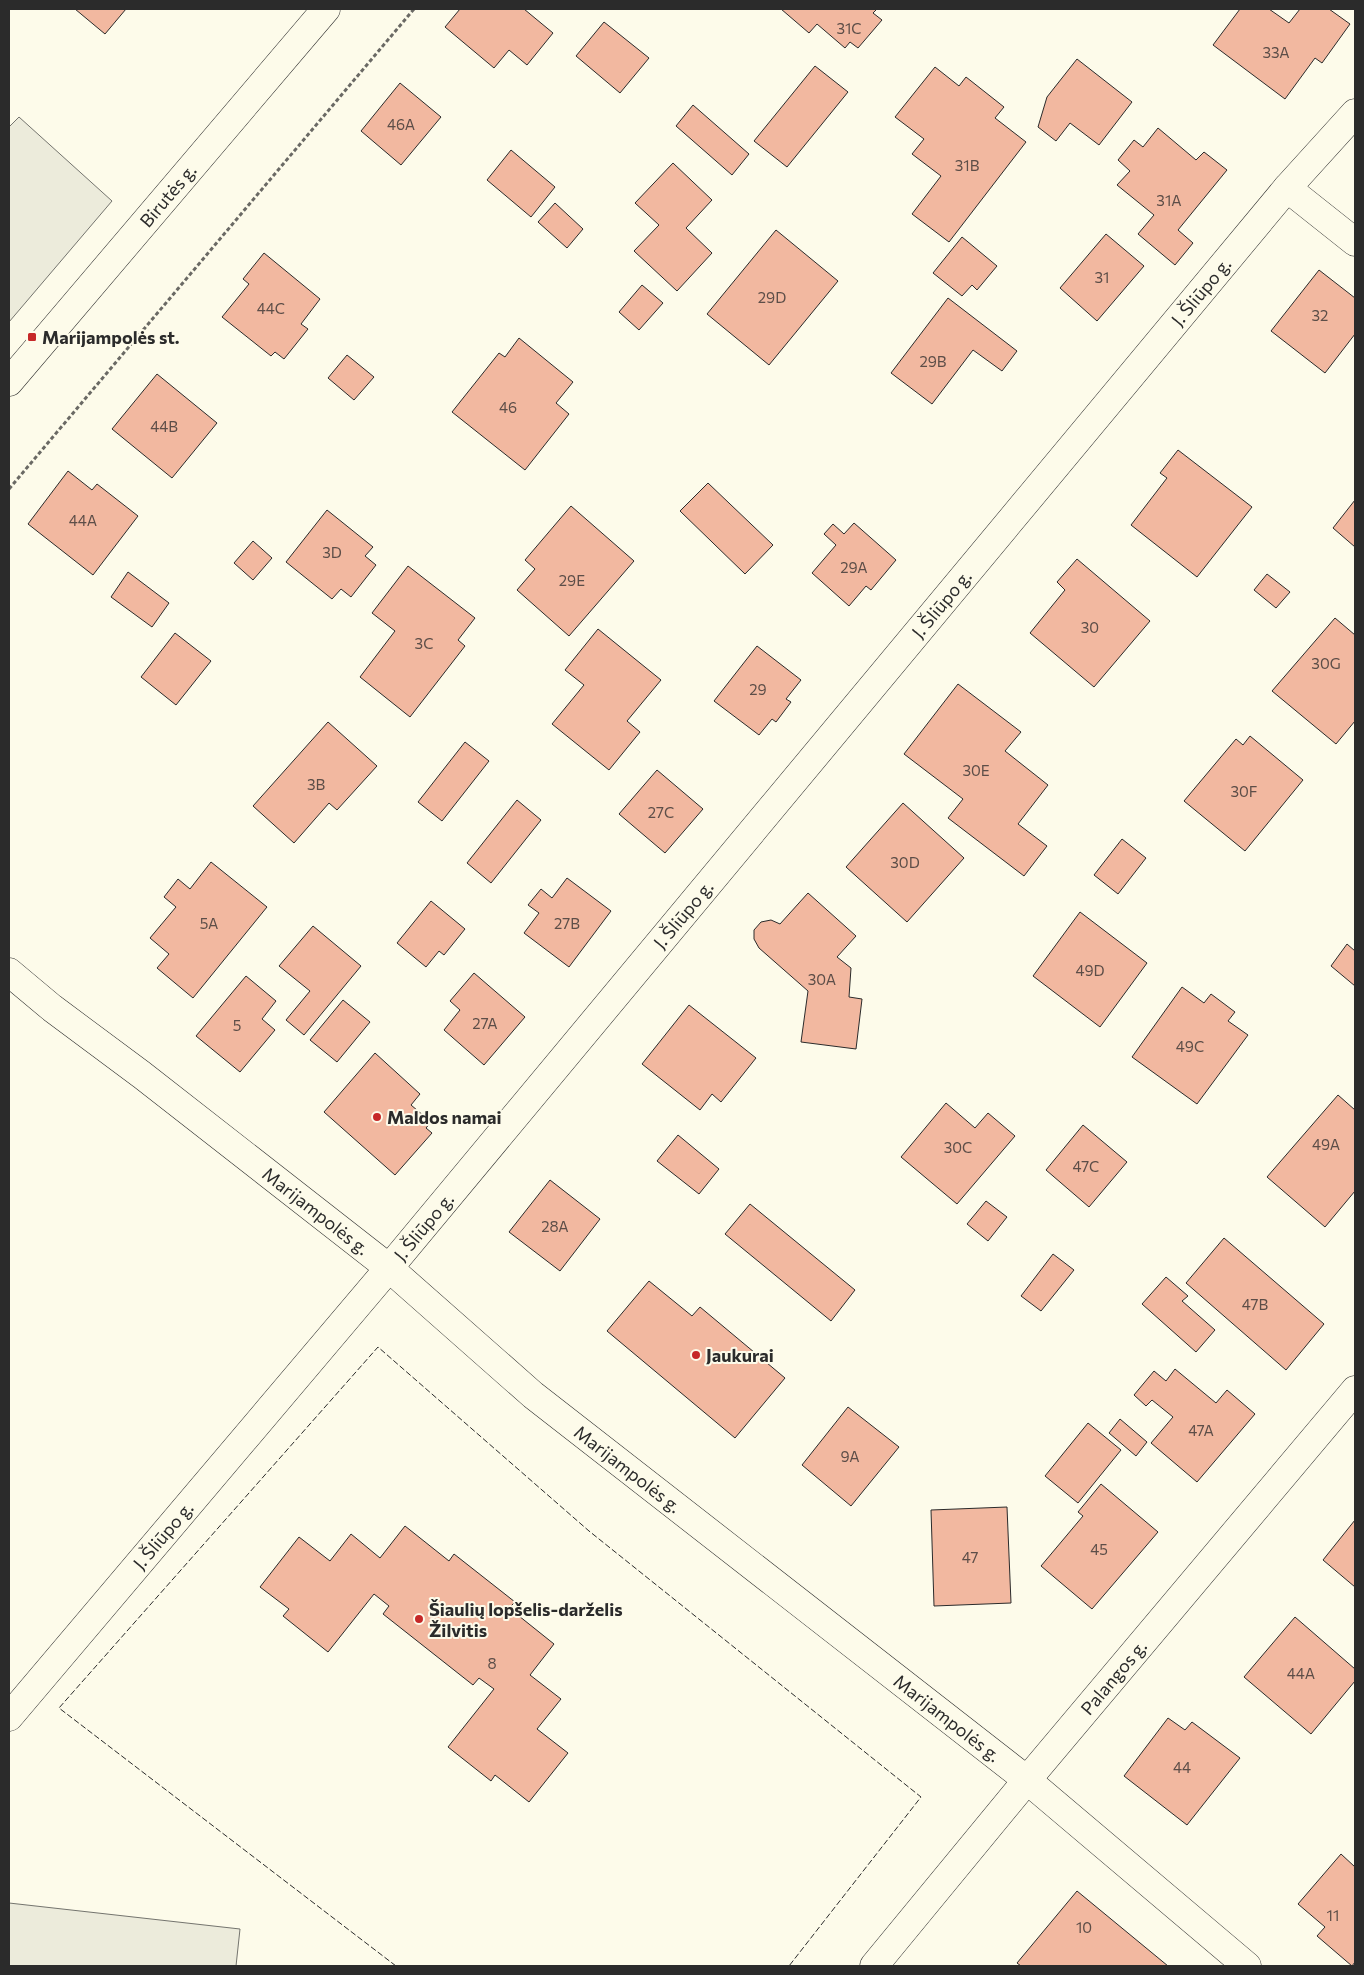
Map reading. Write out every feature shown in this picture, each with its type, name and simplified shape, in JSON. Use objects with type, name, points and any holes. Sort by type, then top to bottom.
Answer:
[{"type":"street","name":"Birutės g.","points":[[9,382],[326,9]]},
{"type":"street","name":"J. Šliūpo g.","points":[[9,1717],[389,1268],[1287,188],[1355,113]]},
{"type":"street","points":[[1287,188],[1355,242]]},
{"type":"street","name":"Marijampolės g.","points":[[9,972],[52,1008],[142,1075],[389,1268],[533,1395],[1028,1780],[1247,1966]]},
{"type":"street","name":"Palangos g.","points":[[874,1966],[1355,1390]]},
{"type":"path","points":[[9,489],[414,9]]},
{"type":"shaded area","points":[[19,117],[112,201],[9,322],[9,127]]},
{"type":"shaded area","points":[[9,1903],[240,1929],[236,1966],[9,1966]]},
{"type":"building","points":[[75,9],[126,9],[105,34]]},
{"type":"building","points":[[460,9],[524,9],[553,33],[527,65],[509,50],[494,68],[445,27]]},
{"type":"building","points":[[781,9],[877,9],[873,13],[882,20],[858,48],[850,42],[845,48],[817,24],[809,33]]},
{"type":"building","points":[[1240,9],[1269,9],[1289,23],[1300,9],[1329,9],[1350,24],[1322,63],[1315,58],[1285,99],[1213,45]]},
{"type":"building","points":[[604,22],[649,58],[620,93],[576,56]]},
{"type":"building","points":[[1077,59],[1132,102],[1099,145],[1070,123],[1056,141],[1038,127],[1047,97]]},
{"type":"building","points":[[815,66],[848,92],[787,167],[754,141]]},
{"type":"building","points":[[935,67],[959,86],[966,77],[1004,107],[995,118],[1026,142],[949,242],[912,214],[941,176],[912,154],[924,139],[895,117]]},
{"type":"building","points":[[400,83],[441,117],[401,165],[361,131]]},
{"type":"building","points":[[693,105],[749,154],[732,175],[676,126]]},
{"type":"building","points":[[1158,128],[1196,160],[1204,152],[1227,170],[1178,230],[1193,243],[1175,265],[1138,234],[1154,215],[1117,185],[1130,171],[1118,160],[1134,140],[1143,147]]},
{"type":"building","points":[[511,150],[555,187],[531,217],[487,180]]},
{"type":"building","points":[[673,163],[712,200],[686,228],[712,253],[677,291],[634,251],[659,225],[635,203]]},
{"type":"building","points":[[555,203],[583,229],[567,248],[538,222]]},
{"type":"building","points":[[776,230],[838,281],[769,365],[707,314]]},
{"type":"building","points":[[1106,234],[1144,266],[1097,321],[1060,288]]},
{"type":"building","points":[[962,237],[997,266],[977,290],[972,285],[962,296],[933,273]]},
{"type":"building","points":[[264,253],[320,299],[301,324],[308,329],[284,359],[275,352],[271,356],[222,317],[249,284],[243,279]]},
{"type":"building","points":[[1319,270],[1355,298],[1355,334],[1325,373],[1271,331]]},
{"type":"building","points":[[642,285],[663,303],[639,330],[619,312]]},
{"type":"building","points":[[948,298],[1017,351],[1002,371],[973,350],[932,404],[891,373]]},
{"type":"building","points":[[519,338],[573,382],[556,403],[569,414],[525,470],[452,412],[499,353],[505,357]]},
{"type":"building","points":[[347,355],[374,377],[354,400],[328,378]]},
{"type":"building","points":[[157,374],[217,423],[172,478],[112,429]]},
{"type":"building","points":[[1178,450],[1252,507],[1197,577],[1131,525],[1167,478],[1160,473]]},
{"type":"building","points":[[68,471],[92,490],[97,484],[138,516],[93,575],[28,524]]},
{"type":"building","points":[[708,483],[773,545],[745,574],[680,511]]},
{"type":"building","points":[[1355,500],[1355,547],[1333,528]]},
{"type":"building","points":[[571,506],[634,561],[569,636],[517,590],[535,569],[525,560]]},
{"type":"building","points":[[327,510],[373,547],[365,556],[376,565],[351,597],[341,589],[332,599],[286,562]]},
{"type":"building","points":[[854,523],[896,560],[871,590],[866,586],[849,606],[812,573],[836,545],[824,534],[833,524],[844,534]]},
{"type":"building","points":[[253,541],[272,558],[253,580],[234,563]]},
{"type":"building","points":[[1077,559],[1150,621],[1094,687],[1030,633],[1065,590],[1057,582]]},
{"type":"building","points":[[408,566],[475,618],[458,640],[465,646],[410,717],[360,677],[395,631],[372,613]]},
{"type":"building","points":[[128,572],[169,603],[152,627],[111,597]]},
{"type":"building","points":[[1267,574],[1290,592],[1276,608],[1254,590]]},
{"type":"building","points":[[1335,618],[1355,635],[1355,721],[1336,744],[1272,691]]},
{"type":"building","points":[[598,629],[661,680],[627,721],[640,732],[609,770],[552,724],[584,685],[565,670]]},
{"type":"building","points":[[175,633],[211,661],[176,705],[141,677]]},
{"type":"building","points":[[757,646],[801,680],[786,699],[791,702],[776,722],[772,719],[759,735],[714,701]]},
{"type":"building","points":[[958,684],[1021,732],[1005,751],[1048,785],[1018,824],[1047,846],[1024,876],[948,818],[963,799],[904,754]]},
{"type":"building","points":[[328,722],[377,766],[337,810],[329,803],[294,843],[253,806]]},
{"type":"building","points":[[1250,736],[1303,780],[1245,851],[1184,801],[1236,739],[1243,745]]},
{"type":"building","points":[[465,742],[489,761],[442,821],[418,802]]},
{"type":"building","points":[[657,770],[703,809],[665,853],[619,814]]},
{"type":"building","points":[[517,800],[541,820],[491,883],[467,863]]},
{"type":"building","points":[[903,803],[964,858],[907,922],[846,867]]},
{"type":"building","points":[[1122,839],[1146,858],[1118,894],[1094,875]]},
{"type":"building","points":[[211,862],[267,907],[193,998],[157,968],[169,954],[150,938],[176,907],[164,897],[178,879],[190,889]]},
{"type":"building","points":[[567,878],[611,911],[569,967],[524,933],[539,913],[528,905],[541,889],[552,898]]},
{"type":"building","points":[[808,893],[856,936],[837,957],[851,968],[849,997],[862,999],[856,1049],[801,1042],[808,991],[759,948],[754,939],[754,930],[761,922],[771,920],[780,924]]},
{"type":"building","points":[[431,901],[465,929],[444,955],[439,951],[426,967],[397,943]]},
{"type":"building","points":[[1080,912],[1147,963],[1100,1027],[1033,976]]},
{"type":"building","points":[[313,926],[361,966],[304,1035],[286,1020],[310,991],[279,966]]},
{"type":"building","points":[[1347,944],[1355,951],[1355,986],[1331,966]]},
{"type":"building","points":[[474,973],[525,1017],[484,1065],[444,1030],[460,1010],[450,1001]]},
{"type":"building","points":[[246,976],[276,1001],[262,1019],[275,1030],[240,1072],[196,1036]]},
{"type":"building","points":[[1182,987],[1204,1003],[1211,994],[1235,1012],[1228,1021],[1248,1035],[1197,1104],[1132,1057]]},
{"type":"building","points":[[343,1000],[370,1022],[337,1062],[310,1040]]},
{"type":"building","points":[[689,1005],[756,1058],[721,1102],[712,1094],[700,1110],[642,1064]]},
{"type":"building","name":"Maldos namai","points":[[375,1053],[420,1094],[411,1105],[431,1122],[426,1128],[432,1133],[395,1175],[324,1112]]},
{"type":"building","points":[[1338,1095],[1355,1110],[1355,1191],[1325,1227],[1267,1177]]},
{"type":"building","points":[[946,1103],[975,1128],[988,1113],[1015,1136],[957,1204],[901,1157]]},
{"type":"building","points":[[1083,1125],[1127,1162],[1089,1207],[1046,1170]]},
{"type":"building","points":[[678,1135],[719,1169],[699,1194],[657,1161]]},
{"type":"building","points":[[550,1180],[600,1219],[560,1271],[509,1232]]},
{"type":"building","points":[[986,1201],[1007,1217],[988,1241],[967,1224]]},
{"type":"building","points":[[750,1204],[855,1290],[831,1321],[725,1234]]},
{"type":"building","points":[[1224,1238],[1324,1324],[1286,1370],[1186,1283]]},
{"type":"building","points":[[1053,1254],[1074,1270],[1041,1311],[1021,1296]]},
{"type":"building","points":[[1166,1277],[1188,1296],[1182,1301],[1215,1330],[1196,1352],[1142,1304]]},
{"type":"building","name":"Jaukurai","points":[[649,1281],[692,1316],[700,1307],[785,1378],[735,1438],[607,1331]]},
{"type":"building","points":[[1175,1369],[1216,1403],[1227,1390],[1255,1414],[1197,1482],[1151,1443],[1173,1417],[1152,1400],[1146,1406],[1134,1395],[1154,1371],[1166,1381]]},
{"type":"building","points":[[848,1407],[899,1447],[851,1506],[802,1465]]},
{"type":"building","points":[[1120,1419],[1147,1442],[1136,1456],[1109,1433]]},
{"type":"building","points":[[1088,1423],[1121,1450],[1078,1503],[1045,1476]]},
{"type":"building","points":[[1101,1484],[1158,1532],[1092,1609],[1041,1566],[1083,1516],[1078,1512]]},
{"type":"building","points":[[1007,1507],[1011,1603],[934,1606],[931,1510]]},
{"type":"building","points":[[1355,1520],[1355,1587],[1323,1560]]},
{"type":"building","points":[[405,1526],[449,1561],[454,1554],[515,1602],[509,1608],[554,1644],[530,1675],[561,1699],[537,1729],[568,1753],[529,1802],[495,1775],[491,1781],[448,1747],[494,1689],[479,1678],[473,1685],[383,1614],[389,1606],[374,1594],[328,1652],[283,1616],[289,1609],[260,1587],[299,1537],[330,1561],[351,1534],[380,1558]]},
{"type":"building","points":[[1295,1617],[1355,1669],[1355,1681],[1311,1734],[1244,1677]]},
{"type":"building","points":[[1168,1718],[1185,1730],[1192,1722],[1240,1758],[1187,1825],[1124,1776]]},
{"type":"building","points":[[1341,1854],[1355,1867],[1355,1962],[1352,1966],[1317,1936],[1325,1927],[1298,1904]]},
{"type":"building","points":[[1077,1891],[1168,1966],[1021,1966],[1017,1963]]},
{"type":"fence","points":[[396,1966],[59,1708],[378,1347],[589,1531],[921,1797],[789,1966]]},
{"type":"place","name":"Marijampolės st.","points":[[32,337]]},
{"type":"place","name":"Maldos namai","points":[[377,1117]]},
{"type":"place","name":"Jaukurai","points":[[696,1355]]},
{"type":"place","name":"Šiaulių lopšelis-darželis Žilvitis","points":[[419,1619]]}]
